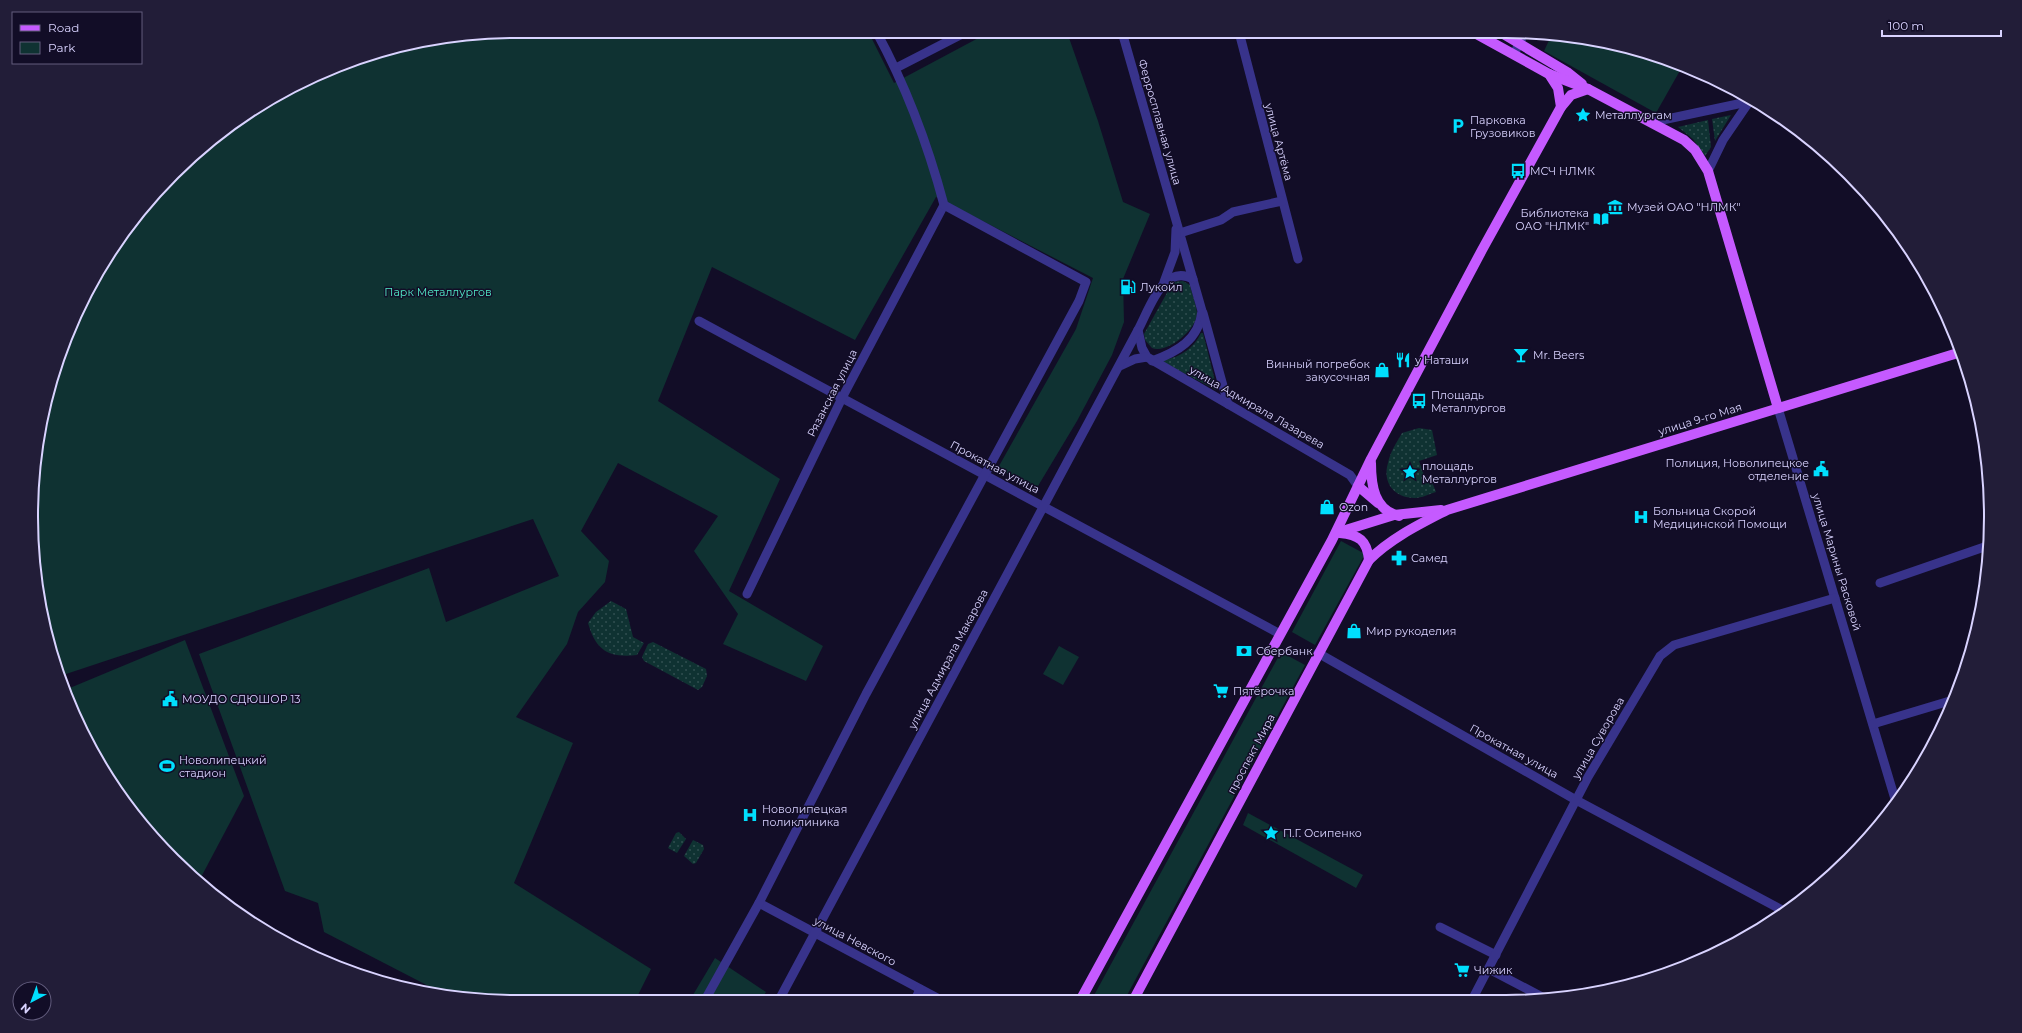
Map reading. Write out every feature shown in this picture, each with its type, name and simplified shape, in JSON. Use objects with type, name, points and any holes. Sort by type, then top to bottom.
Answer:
[{"type":"main road","points":[[1484,38],[1549,74],[1588,89],[1653,122],[1684,140],[1695,150],[1708,171]]},
{"type":"main road","points":[[1512,38],[1567,72],[1588,89]]},
{"type":"main road","points":[[1549,74],[1558,88],[1561,107]]},
{"type":"main road","points":[[1083,995],[1336,533],[1371,459],[1482,250],[1561,107],[1571,95],[1588,89]]},
{"type":"main road","name":"улица Марины Расковой","points":[[1708,171],[1778,408]]},
{"type":"main road","name":"улица 9-го Мая","points":[[1447,510],[1956,354]]},
{"type":"main road","points":[[1371,459],[1371,484],[1380,505]]},
{"type":"main road","points":[[1358,486],[1394,515],[1421,523]]},
{"type":"main road","points":[[1336,533],[1394,515],[1447,510]]},
{"type":"main road","name":"проспект Мира","points":[[1136,995],[1369,560],[1380,549],[1421,523],[1447,510]]},
{"type":"main road","points":[[1336,533],[1352,534],[1359,538],[1367,547],[1369,560]]},
{"type":"street","points":[[708,995],[759,903],[866,694],[986,476],[1079,301],[1086,282],[944,206],[934,168],[896,68],[880,38]]},
{"type":"street","points":[[896,68],[956,38]]},
{"type":"street","name":"Ферросплавная улица","points":[[1124,38],[1202,311]]},
{"type":"street","name":"улица Артёма","points":[[1241,38],[1298,258]]},
{"type":"street","points":[[1514,54],[1522,39]]},
{"type":"street","points":[[1653,122],[1745,102]]},
{"type":"street","points":[[1708,171],[1723,140],[1748,104]]},
{"type":"street","points":[[1180,233],[1221,220],[1234,212],[1282,201]]},
{"type":"street","name":"Рязанская улица","points":[[747,594],[842,398],[944,206]]},
{"type":"street","points":[[1164,283],[1175,252],[1176,219]]},
{"type":"street","points":[[1164,283],[1172,277],[1180,274],[1193,279]]},
{"type":"street","name":"улица Адмирала Макарова","points":[[782,995],[1164,283]]},
{"type":"street","points":[[1120,366],[1135,359],[1150,359],[1171,353],[1187,343],[1197,328],[1202,311]]},
{"type":"street","points":[[1202,311],[1228,404]]},
{"type":"street","name":"Прокатная улица","points":[[699,321],[1280,634]]},
{"type":"street","points":[[1138,330],[1142,348],[1150,359]]},
{"type":"street","name":"улица Адмирала Лазарева","points":[[1150,359],[1350,475],[1358,486]]},
{"type":"street","name":"улица Марины Расковой","points":[[1778,408],[1894,795]]},
{"type":"street","points":[[1880,583],[1983,547]]},
{"type":"street","name":"улица Суворова","points":[[1475,995],[1576,800],[1660,656],[1674,645],[1835,598]]},
{"type":"street","name":"Прокатная улица","points":[[1318,654],[1576,800],[1779,908]]},
{"type":"street","points":[[1873,724],[1947,702]]},
{"type":"street","name":"улица Невского","points":[[759,903],[931,995]]},
{"type":"street","points":[[1440,927],[1496,955]]},
{"type":"street","points":[[1489,969],[1536,994]]},
{"type":"street","points":[[917,995],[920,989]]},
{"type":"green space","name":"Парк Металлургов","points":[[872,38],[894,83],[978,38],[1069,38],[1098,121],[1123,202],[1150,214],[1123,279],[1124,322],[1112,355],[1077,421],[1038,486],[1014,479],[999,466],[1076,329],[1093,278],[936,197],[855,340],[712,267],[658,401],[780,479],[729,591],[823,646],[806,681],[723,644],[738,614],[694,551],[718,516],[618,463],[581,531],[609,561],[605,582],[578,612],[567,644],[516,717],[573,743],[514,883],[651,969],[638,995],[485,994],[431,987],[324,932],[318,903],[285,891],[199,654],[429,568],[446,622],[559,576],[533,519],[65,674],[47,610],[39,548],[39,485],[47,423],[63,363],[74,333],[102,277],[137,225],[178,178],[225,137],[277,102],[333,74],[393,54],[423,47],[485,39]]},
{"type":"green space","points":[[1549,40],[1568,42],[1629,54],[1680,71],[1656,113],[1544,51]]},
{"type":"green space","points":[[1731,115],[1715,141],[1712,119]]},
{"type":"green space","points":[[1708,120],[1711,147],[1705,156],[1693,139],[1678,127]]},
{"type":"green space","points":[[1183,281],[1190,285],[1197,313],[1196,319],[1187,333],[1173,344],[1159,349],[1152,348],[1145,340],[1144,334],[1173,282]]},
{"type":"green space","points":[[1201,333],[1203,333],[1216,390],[1163,362],[1164,360],[1176,357],[1186,351],[1195,343]]},
{"type":"green space","points":[[1419,428],[1432,430],[1437,455],[1419,461],[1425,478],[1430,477],[1436,492],[1415,498],[1401,495],[1391,488],[1388,482],[1387,470],[1390,455],[1402,433]]},
{"type":"green space","points":[[1341,541],[1365,554],[1315,645],[1292,632]]},
{"type":"green space","points":[[611,601],[626,609],[633,637],[644,643],[637,655],[627,656],[611,654],[600,646],[591,633],[588,623],[596,612]]},
{"type":"green space","name":"Новолипецкий стадион","points":[[185,640],[244,796],[201,876],[178,855],[137,808],[102,756],[87,728],[70,688]]},
{"type":"green space","points":[[653,642],[706,669],[707,676],[702,687],[698,690],[644,661],[642,657],[648,644]]},
{"type":"green space","points":[[1059,646],[1079,657],[1063,685],[1043,674]]},
{"type":"green space","points":[[1281,652],[1305,665],[1127,995],[1094,995]]},
{"type":"green space","points":[[1248,813],[1363,875],[1356,888],[1243,825]]},
{"type":"green space","points":[[679,832],[686,839],[677,853],[668,848],[676,833]]},
{"type":"green space","points":[[693,840],[703,845],[704,849],[696,863],[693,864],[684,856]]},
{"type":"green space","points":[[715,958],[766,992],[764,995],[693,995]]},
{"type":"place","name":"Металлургам","points":[[1583,115]]},
{"type":"place","name":"Парковка Грузовиков","points":[[1458,126]]},
{"type":"place","name":"МСЧ НЛМК","points":[[1518,171]]},
{"type":"place","name":"Музей ОАО \"НЛМК\"","points":[[1615,207]]},
{"type":"place","name":"Библиотека ОАО \"НЛМК\"","points":[[1601,219]]},
{"type":"place","name":"Лукойл","points":[[1128,287]]},
{"type":"place","name":"Mr. Beers","points":[[1521,355]]},
{"type":"place","name":"у Наташи","points":[[1403,360]]},
{"type":"place","name":"Винный погребок закусочная","points":[[1382,370]]},
{"type":"place","name":"Площадь Металлургов","points":[[1419,401]]},
{"type":"place","name":"Полиция, Новолипецкое отделение","points":[[1821,469]]},
{"type":"place","name":"площадь Металлургов","points":[[1410,472]]},
{"type":"place","name":"Ozon","points":[[1327,507]]},
{"type":"place","name":"Больница Скорой Медицинской Помощи","points":[[1641,517]]},
{"type":"place","name":"Самед","points":[[1399,558]]},
{"type":"place","name":"Мир рукоделия","points":[[1354,631]]},
{"type":"place","name":"Сбербанк","points":[[1244,651]]},
{"type":"place","name":"Пятёрочка","points":[[1221,691]]},
{"type":"place","name":"МОУДО СДЮШОР 13","points":[[170,699]]},
{"type":"place","name":"Новолипецкий стадион","points":[[167,766]]},
{"type":"place","name":"Новолипецкая поликлиника","points":[[750,815]]},
{"type":"place","name":"П.Г. Осипенко","points":[[1271,833]]},
{"type":"place","name":"Чижик","points":[[1462,970]]}]
